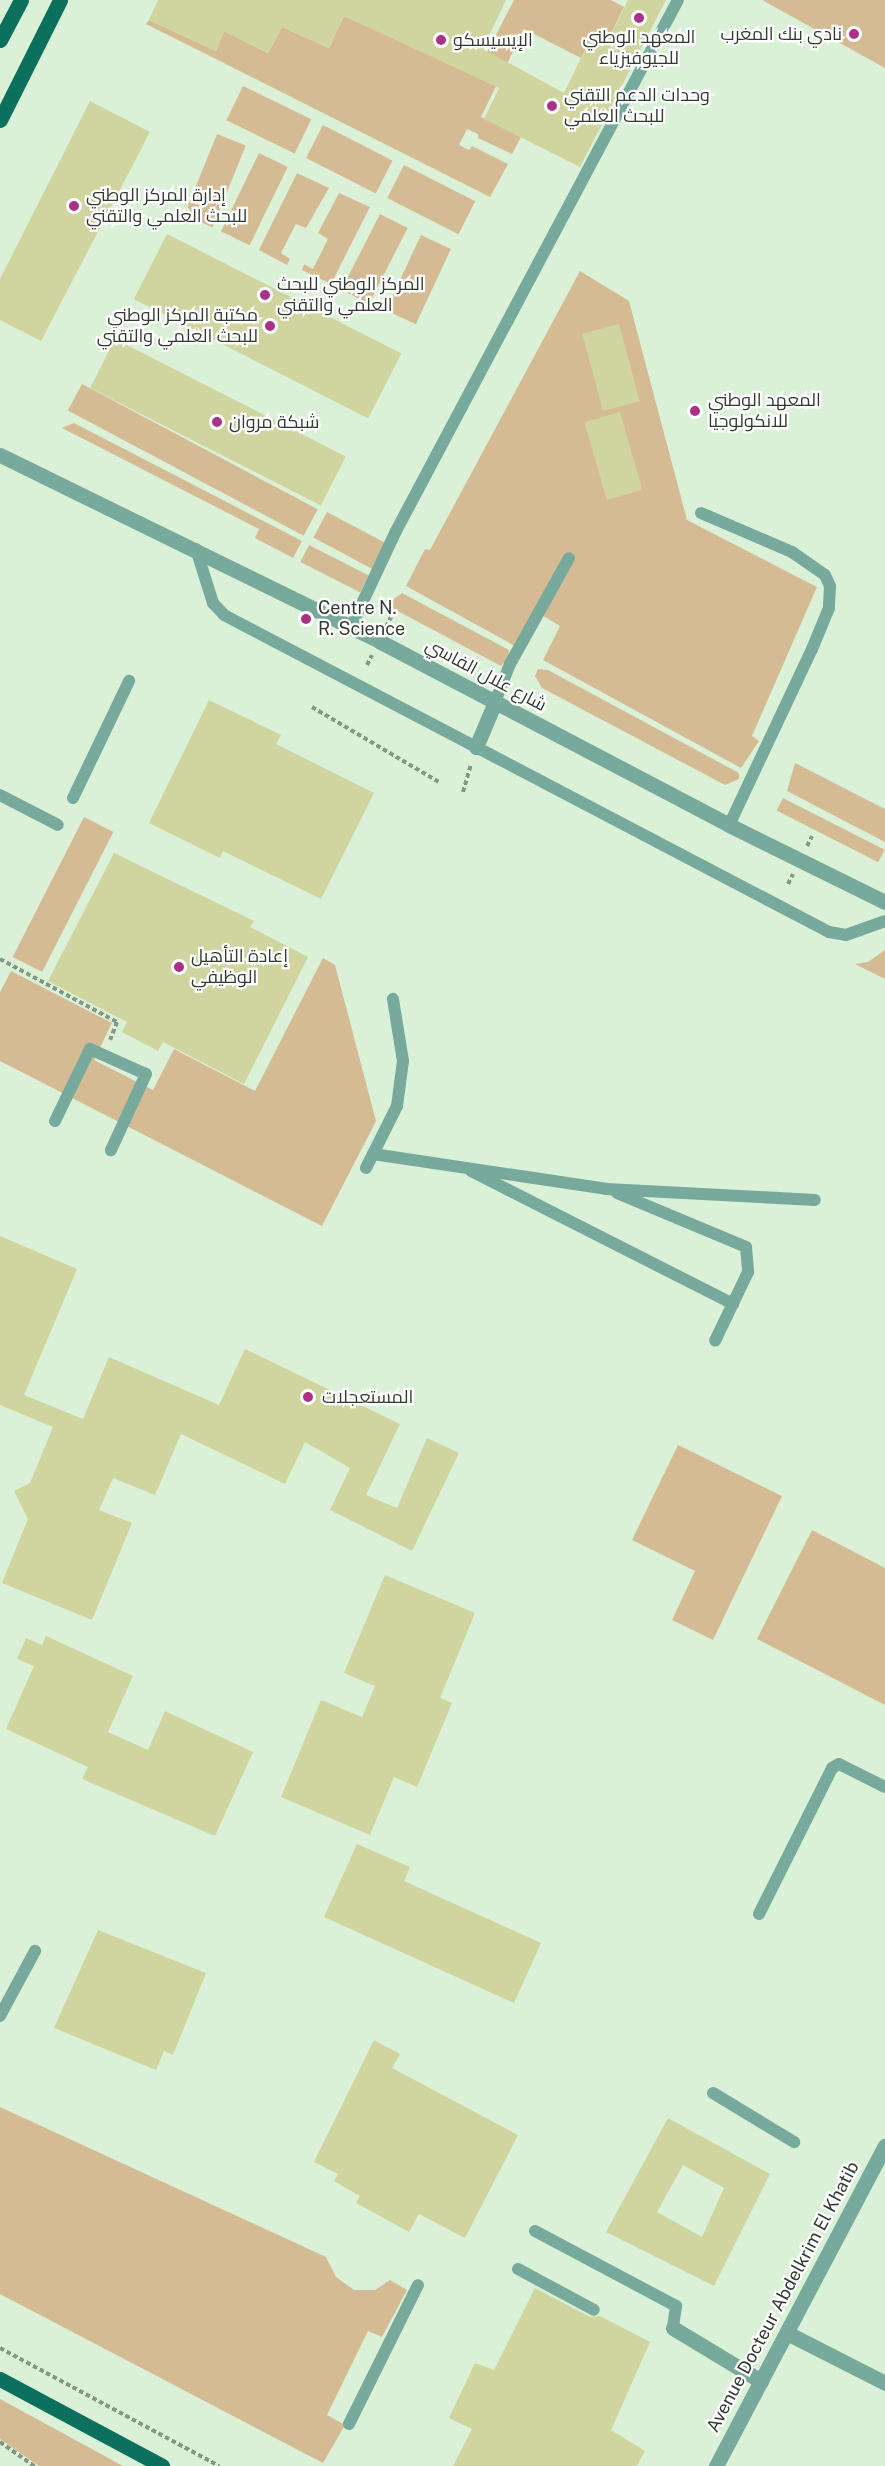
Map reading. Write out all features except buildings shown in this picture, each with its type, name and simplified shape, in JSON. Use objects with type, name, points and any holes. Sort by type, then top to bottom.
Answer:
[{"type":"main road","points":[[0,40],[21,0]]},
{"type":"main road","points":[[0,120],[60,0]]},
{"type":"main road","points":[[0,2379],[162,2466]]},
{"type":"street","name":"شارع علال الفاسي","points":[[1,454],[351,627],[729,825],[885,902]]},
{"type":"street","points":[[476,747],[495,702]]},
{"type":"street","name":"Avenue Docteur Abdelkrim El Khatib","points":[[716,2466],[885,2145]]},
{"type":"street","points":[[673,2328],[761,2381]]},
{"type":"street","points":[[787,2333],[885,2383]]},
{"type":"lane","points":[[351,627],[396,531],[678,0]]},
{"type":"lane","points":[[701,513],[792,552],[825,575],[830,586],[829,608],[812,649],[729,825]]},
{"type":"lane","points":[[196,549],[213,603],[224,615],[829,932],[846,935],[885,921]]},
{"type":"lane","points":[[495,702],[510,664],[569,558]]},
{"type":"lane","points":[[73,798],[129,681]]},
{"type":"lane","points":[[0,795],[58,825]]},
{"type":"lane","points":[[366,1168],[397,1106],[403,1061],[393,999]]},
{"type":"lane","points":[[55,1120],[90,1049],[146,1074],[111,1150]]},
{"type":"lane","points":[[373,1154],[607,1189],[815,1200]]},
{"type":"lane","points":[[462,1166],[733,1304]]},
{"type":"lane","points":[[607,1189],[746,1247],[748,1272],[715,1341]]},
{"type":"lane","points":[[759,1914],[832,1768],[839,1764],[885,1786]]},
{"type":"lane","points":[[0,2016],[35,1951]]},
{"type":"lane","points":[[713,2093],[794,2142]]},
{"type":"lane","points":[[535,2231],[676,2306],[673,2328]]},
{"type":"lane","points":[[518,2269],[594,2310]]},
{"type":"lane","points":[[348,2424],[418,2285]]},
{"type":"path","points":[[312,707],[439,782]]},
{"type":"path","points":[[463,792],[476,747]]},
{"type":"path","points":[[0,959],[117,1022],[104,1055]]},
{"type":"path","points":[[0,2348],[219,2466]]},
{"type":"path","points":[[0,2442],[34,2466]]},
{"type":"shaded area","points":[[514,0],[611,0],[624,7],[608,40],[593,33],[581,58],[524,29],[481,117],[521,137],[512,154],[478,138],[478,134],[467,129],[459,145],[469,150],[472,146],[508,164],[490,197],[146,24],[149,20],[216,51],[224,31],[268,53],[282,27],[329,48],[344,16],[475,76]]},
{"type":"shaded area","name":"نادي بنك المغرب","points":[[762,0],[885,0],[885,68]]},
{"type":"shaded area","points":[[243,86],[311,119],[295,153],[226,120]]},
{"type":"shaded area","points":[[323,125],[392,160],[376,193],[306,158]]},
{"type":"shaded area","points":[[217,134],[246,146],[213,227],[184,216]]},
{"type":"shaded area","points":[[259,153],[288,167],[250,245],[221,231]]},
{"type":"shaded area","points":[[404,165],[475,201],[458,234],[387,198]]},
{"type":"shaded area","points":[[297,173],[329,188],[306,228],[296,224],[281,253],[290,259],[287,265],[259,250]]},
{"type":"shaded area","points":[[339,193],[370,207],[331,284],[302,270],[304,264],[313,269],[328,239],[318,233]]},
{"type":"shaded area","points":[[380,214],[408,228],[369,304],[341,290]]},
{"type":"shaded area","points":[[421,235],[451,249],[416,324],[386,310]]},
{"type":"shaded area","points":[[580,271],[629,301],[687,520],[817,587],[752,736],[759,741],[741,768],[543,660],[560,626],[535,611],[515,646],[406,586],[425,549],[430,550]]},
{"type":"shaded area","points":[[82,384],[318,509],[304,536],[68,410]]},
{"type":"shaded area","points":[[74,423],[302,541],[293,558],[255,538],[259,529],[62,428]]},
{"type":"shaded area","points":[[327,512],[390,545],[376,571],[313,538]]},
{"type":"shaded area","points":[[309,545],[369,575],[360,592],[300,562]]},
{"type":"shaded area","points":[[402,593],[509,650],[508,658],[501,666],[392,608],[394,599]]},
{"type":"shaded area","points":[[538,669],[548,670],[739,773],[739,779],[725,785],[542,688],[535,676]]},
{"type":"shaded area","points":[[795,763],[885,809],[885,842],[787,791]]},
{"type":"shaded area","points":[[783,798],[885,850],[878,862],[777,810]]},
{"type":"shaded area","points":[[84,817],[113,832],[42,972],[13,957]]},
{"type":"shaded area","points":[[885,950],[885,979],[855,964],[868,962]]},
{"type":"shaded area","points":[[323,958],[335,965],[376,1121],[322,1226],[0,1061],[0,992],[11,971],[112,1023],[94,1060],[153,1090],[174,1049],[255,1091]]},
{"type":"shaded area","points":[[678,1445],[782,1496],[713,1640],[672,1620],[695,1571],[632,1540]]},
{"type":"shaded area","points":[[812,1530],[885,1568],[885,1705],[757,1639]]},
{"type":"shaded area","points":[[0,2107],[326,2257],[336,2277],[354,2290],[375,2290],[390,2280],[407,2290],[382,2337],[368,2331],[327,2415],[345,2425],[323,2463],[0,2294]]},
{"type":"shaded area","points":[[0,2399],[123,2466],[39,2466],[0,2439]]},
{"type":"place","name":"المعهد الوطني للجيوفيزياء","points":[[639,18]]},
{"type":"place","name":"نادي بنك المغرب","points":[[854,34]]},
{"type":"place","name":"اﻹيسيسكو","points":[[441,40]]},
{"type":"place","name":"وحدات الدعم التقني للبحث العلمي","points":[[552,106]]},
{"type":"place","name":"إدارة المركز الوطني للبحث العلمي والتقني","points":[[74,206]]},
{"type":"place","name":"المركز الوطني للبحث العلمي والتقني","points":[[265,295]]},
{"type":"place","name":"مكتبة المركز الوطني للبحث العلمي والتقني","points":[[270,326]]},
{"type":"place","name":"المعهد الوطني للانكولوجيا","points":[[695,411]]},
{"type":"place","name":"شبكة مروان","points":[[217,422]]},
{"type":"place","name":"Centre N. R. Science","points":[[306,619]]},
{"type":"place","name":"إعادة التأهيل الوظيفي","points":[[179,967]]},
{"type":"place","name":"المستعجلات","points":[[308,1397]]}]
